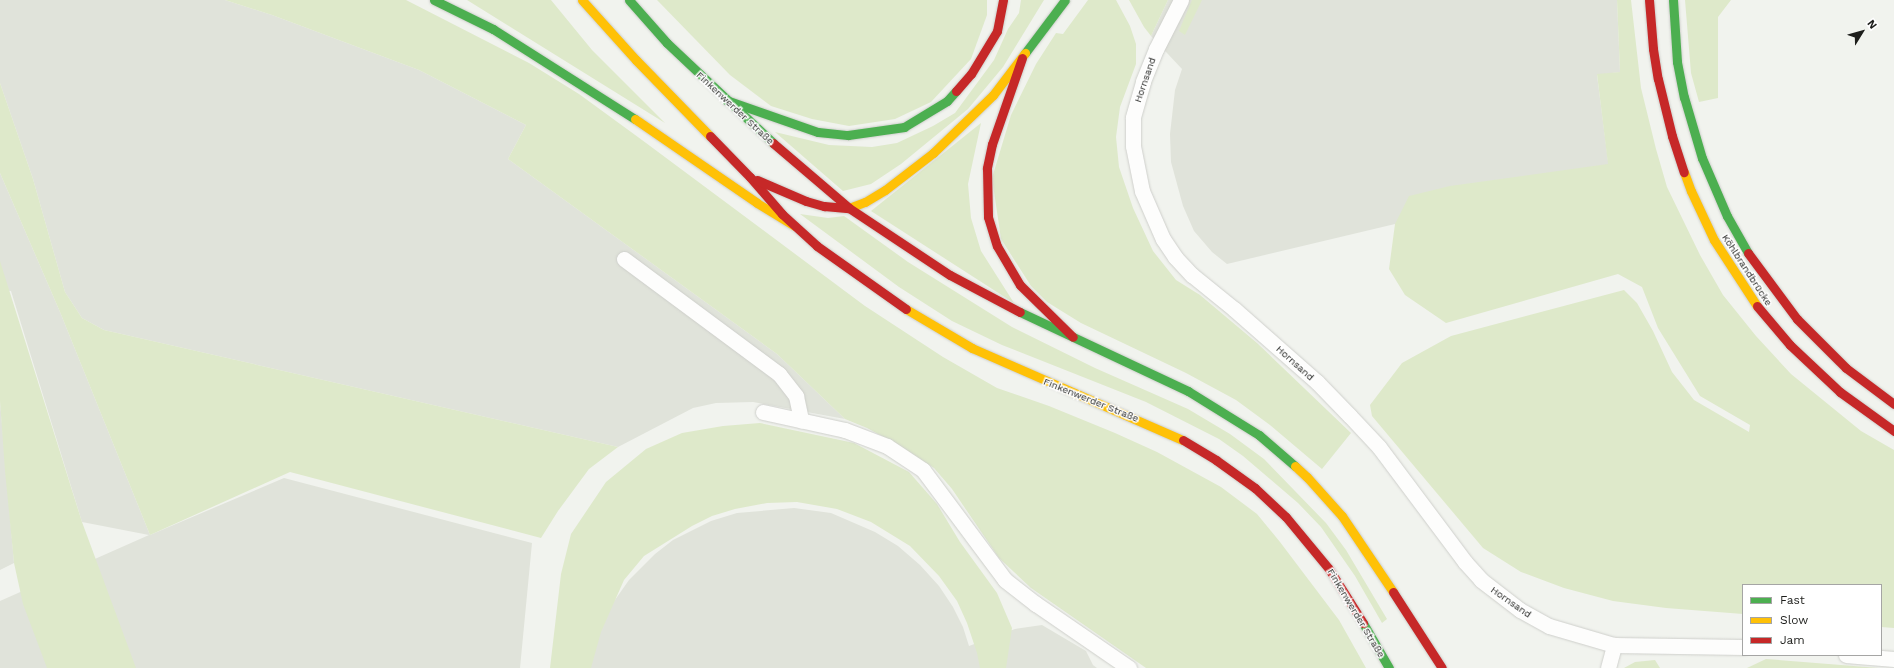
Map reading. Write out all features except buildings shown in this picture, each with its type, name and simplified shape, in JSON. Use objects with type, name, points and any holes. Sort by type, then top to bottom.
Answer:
[{"type":"main road","points":[[434,0],[493,29],[618,107],[757,203],[795,226]]},
{"type":"main road","name":"Finkenwerder Straße","points":[[582,0],[669,96],[750,177],[795,226],[817,246],[857,275],[913,314],[966,345],[1035,377],[1149,424],[1187,442],[1236,474],[1277,508],[1308,541],[1329,569],[1353,606],[1389,668]]},
{"type":"main road","name":"Finkenwerder Straße","points":[[629,0],[667,43],[726,100],[794,162],[849,208],[956,278],[1000,304],[1194,395],[1259,435],[1307,477],[1342,516],[1358,538],[1442,668]]},
{"type":"main road","points":[[849,208],[865,202],[885,190],[933,153],[974,115],[1022,58],[1064,0]]},
{"type":"main road","name":"Köhlbrandbrücke","points":[[1649,0],[1653,49],[1658,79],[1672,136],[1691,191],[1714,240],[1727,263],[1756,305],[1790,345],[1840,392],[1894,431]]},
{"type":"main road","name":"Köhlbrandbrücke","points":[[1673,0],[1678,62],[1686,104],[1702,158],[1727,216],[1755,264],[1797,319],[1846,368],[1894,404]]},
{"type":"main road","points":[[726,100],[818,132],[848,136],[904,128],[936,110],[961,88],[987,51],[997,31],[1002,4]]},
{"type":"main road","points":[[1022,58],[992,144],[987,168],[988,217],[997,246],[1020,285],[1073,337]]},
{"type":"main road","name":"Finkenwerder Straße","points":[[750,177],[806,201],[824,206],[849,208]]},
{"type":"street","name":"Hornsand","points":[[1181,0],[1156,49],[1142,82],[1133,118],[1133,146],[1136,168],[1142,191],[1163,239],[1175,257],[1192,275],[1234,309],[1317,382],[1374,442],[1404,479],[1460,556],[1481,580],[1520,610],[1548,626],[1614,645],[1742,647]]},
{"type":"street","points":[[624,260],[779,374],[796,396],[801,420]]},
{"type":"street","points":[[763,412],[845,430],[887,446],[923,470],[1005,580],[1036,604],[1129,668]]},
{"type":"street","points":[[1608,668],[1614,645]]},
{"type":"street","points":[[1858,656],[1894,659]]},
{"type":"shaded area","points":[[0,0],[225,0],[272,15],[419,70],[526,125],[508,159],[777,354],[845,419],[753,402],[716,403],[693,408],[618,447],[104,330],[82,318],[65,292],[33,179],[0,83]]},
{"type":"shaded area","points":[[1168,0],[1617,0],[1620,72],[1597,75],[1612,192],[1545,207],[1395,224],[1227,264],[1212,252],[1194,231],[1183,206],[1171,162],[1170,134],[1175,90],[1182,69],[1151,36]]},
{"type":"shaded area","points":[[0,173],[60,312],[150,535],[284,478],[532,543],[520,668],[0,668],[0,601],[149,535],[82,522],[11,291],[0,290]]},
{"type":"shaded area","points":[[0,401],[14,563],[0,570]]},
{"type":"shaded area","points":[[794,508],[831,513],[875,532],[898,546],[920,565],[939,586],[953,607],[963,627],[969,646],[1015,629],[1042,625],[1086,651],[1093,665],[1097,668],[588,668],[592,648],[610,607],[629,580],[655,554],[673,540],[711,521],[737,513]]},
{"type":"green space","points":[[225,0],[406,0],[529,63],[579,94],[865,306],[943,357],[997,388],[1049,406],[1115,433],[1157,452],[1221,487],[1257,514],[1280,542],[1339,620],[1366,668],[1146,668],[1031,588],[999,558],[952,489],[934,468],[900,446],[867,428],[845,419],[777,354],[508,159],[526,125],[419,70],[272,15]]},
{"type":"green space","points":[[467,0],[551,0],[592,50],[665,123]]},
{"type":"green space","points":[[657,0],[987,0],[987,15],[971,59],[931,102],[895,119],[849,126],[812,119],[771,106],[730,75]]},
{"type":"green space","points":[[1021,0],[1044,0],[1003,67],[968,109],[901,164],[871,184],[843,191],[775,132],[829,145],[872,147],[897,143],[933,126],[955,113],[994,60],[1008,29],[1019,13]]},
{"type":"green space","points":[[1088,0],[1116,0],[1130,26],[1136,44],[1136,64],[1120,107],[1116,137],[1119,167],[1133,208],[1153,251],[1176,280],[1200,295],[1257,343],[1351,433],[1322,469],[1270,425],[1236,400],[1186,373],[1081,323],[1047,302],[1031,286],[1001,239],[992,178],[1011,115],[1036,64],[1056,33],[1063,34]]},
{"type":"green space","points":[[1129,0],[1168,0],[1151,36],[1144,27]]},
{"type":"green space","points":[[1192,0],[1202,0],[1185,35],[1179,31]]},
{"type":"green space","points":[[1617,0],[1631,0],[1641,88],[1667,187],[1700,255],[1723,295],[1756,336],[1791,374],[1861,431],[1894,450],[1894,628],[1882,627],[1882,584],[1742,584],[1742,614],[1666,608],[1613,601],[1564,588],[1521,572],[1483,548],[1372,416],[1370,405],[1402,363],[1451,336],[1624,290],[1637,303],[1653,331],[1672,372],[1694,400],[1749,432],[1750,425],[1700,396],[1658,328],[1642,287],[1618,274],[1446,323],[1405,295],[1389,269],[1395,224],[1409,196],[1450,186],[1608,164],[1597,74],[1620,72]]},
{"type":"green space","points":[[1685,0],[1731,0],[1718,17],[1718,98],[1699,102],[1691,73]]},
{"type":"green space","points":[[0,83],[33,179],[65,292],[82,318],[104,330],[618,447],[589,469],[558,511],[541,538],[290,472],[150,535],[60,312],[0,173]]},
{"type":"green space","points":[[981,123],[968,184],[971,218],[981,251],[1014,303],[871,211]]},
{"type":"green space","points":[[800,214],[828,218],[844,216],[908,262],[1012,327],[1095,368],[1188,409],[1230,434],[1264,459],[1326,523],[1346,550],[1387,619],[1382,623],[1355,576],[1321,527],[1298,503],[1243,456],[1219,439],[1146,402],[1002,345],[952,321],[899,287]]},
{"type":"green space","points":[[0,261],[82,522],[136,668],[47,668],[23,604],[14,563],[0,401]]},
{"type":"green space","points":[[760,423],[854,443],[909,472],[937,504],[960,542],[997,593],[1012,628],[1006,668],[980,668],[977,653],[967,623],[957,601],[939,576],[910,546],[871,522],[837,509],[797,502],[767,503],[735,509],[712,516],[692,526],[644,556],[624,580],[601,632],[591,668],[550,668],[561,574],[571,534],[606,482],[646,449],[682,433],[723,426]]},
{"type":"green space","points":[[1766,659],[1879,668],[1747,668]]},
{"type":"green space","points":[[1655,660],[1660,668],[1624,668],[1635,662]]},
{"type":"traffic: fast","points":[[434,0],[493,29],[635,119]]},
{"type":"traffic: fast","points":[[629,0],[667,43],[773,143]]},
{"type":"traffic: fast","points":[[1025,53],[1065,0]]},
{"type":"traffic: fast","points":[[1673,0],[1677,62],[1684,97],[1702,158],[1727,216],[1748,253]]},
{"type":"traffic: fast","points":[[726,100],[818,132],[848,135],[904,127],[947,101],[956,91]]},
{"type":"traffic: fast","points":[[1020,312],[1188,391],[1259,435],[1295,466]]},
{"type":"traffic: fast","points":[[1363,623],[1389,668]]},
{"type":"traffic: slow","points":[[582,0],[636,60],[710,136]]},
{"type":"traffic: slow","points":[[849,208],[865,202],[885,190],[933,153],[993,95],[1025,53]]},
{"type":"traffic: slow","points":[[635,119],[757,203],[795,226]]},
{"type":"traffic: slow","points":[[1684,172],[1691,191],[1714,240],[1757,306]]},
{"type":"traffic: slow","points":[[906,309],[972,348],[1183,440]]},
{"type":"traffic: slow","points":[[1295,466],[1307,477],[1342,516],[1393,592]]},
{"type":"traffic: jam","points":[[956,91],[971,74],[997,31],[1003,0]]},
{"type":"traffic: jam","points":[[1649,0],[1653,49],[1658,79],[1672,136],[1684,172]]},
{"type":"traffic: jam","points":[[1022,58],[992,144],[987,168],[988,217],[997,246],[1020,285],[1073,337]]},
{"type":"traffic: jam","points":[[710,136],[750,177],[782,214],[817,246],[906,309]]},
{"type":"traffic: jam","points":[[773,143],[849,208],[950,275],[1020,312]]},
{"type":"traffic: jam","points":[[757,180],[806,201],[824,206],[849,208]]},
{"type":"traffic: jam","points":[[1748,253],[1797,319],[1846,368],[1894,404]]},
{"type":"traffic: jam","points":[[1757,306],[1790,345],[1840,392],[1894,431]]},
{"type":"traffic: jam","points":[[1183,440],[1216,460],[1255,488],[1286,517],[1329,569],[1363,623]]},
{"type":"traffic: jam","points":[[1393,592],[1442,668]]}]
